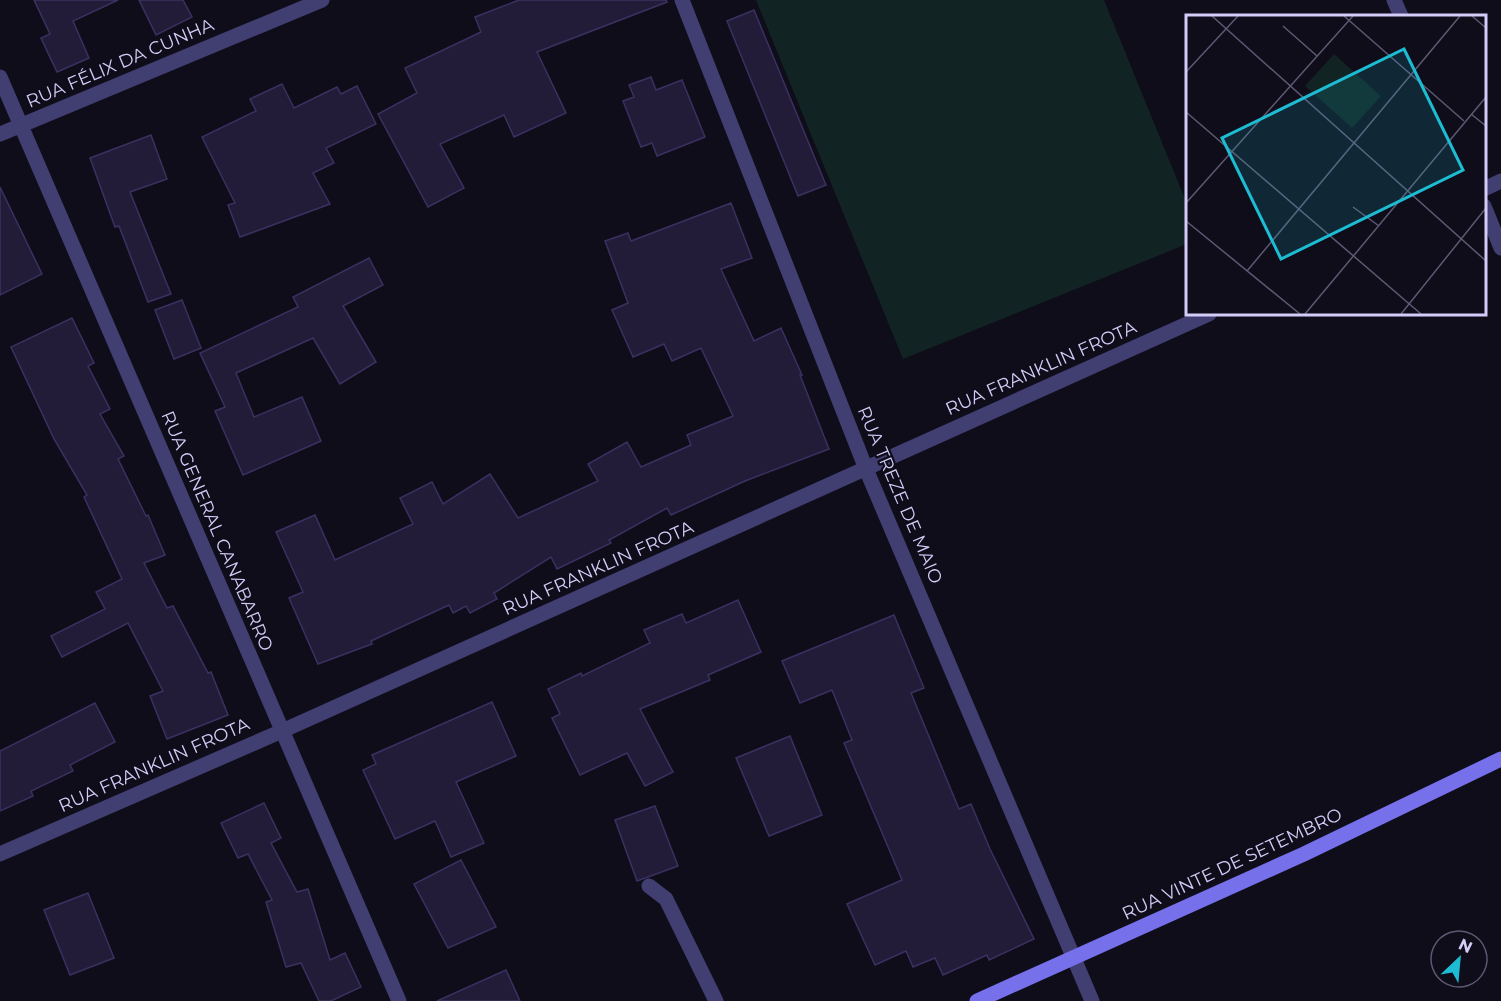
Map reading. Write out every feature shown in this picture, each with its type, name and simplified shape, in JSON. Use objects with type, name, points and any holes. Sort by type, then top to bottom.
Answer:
[{"type":"street","name":"RUA FÉLIX DA CUNHA","points":[[0,134],[322,0]]},
{"type":"street","name":"RUA TREZE DE MAIO","points":[[682,0],[866,469],[1092,1001]]},
{"type":"street","points":[[1394,0],[1401,15]]},
{"type":"street","name":"RUA GENERAL CANABARRO","points":[[0,77],[399,1001]]},
{"type":"street","points":[[1486,188],[1501,181]]},
{"type":"street","points":[[1486,209],[1501,248]]},
{"type":"street","name":"RUA FRANKLIN FROTA","points":[[0,854],[282,731],[1207,315]]},
{"type":"street","name":"RUA VINTE DE SETEMBRO","points":[[977,1001],[1304,854],[1501,759]]},
{"type":"street","points":[[649,886],[666,899],[716,1001]]},
{"type":"shaded area","points":[[756,0],[1104,0],[1186,202],[1186,244],[903,359]]},
{"type":"building","points":[[34,0],[118,0],[73,21],[89,58],[57,72],[41,38],[50,34]]},
{"type":"building","points":[[139,0],[183,0],[192,17],[156,35]]},
{"type":"building","points":[[519,0],[666,0],[667,2],[537,52],[566,113],[514,137],[504,115],[440,144],[464,188],[428,207],[378,114],[417,93],[405,68],[481,32],[475,17]]},
{"type":"building","points":[[754,10],[826,185],[798,196],[727,21]]},
{"type":"building","points":[[651,77],[656,90],[682,80],[705,137],[657,156],[652,143],[641,147],[623,101],[634,97],[629,85]]},
{"type":"building","points":[[282,84],[294,108],[337,87],[341,94],[357,86],[376,124],[326,148],[334,163],[313,173],[330,204],[240,237],[228,205],[235,203],[202,137],[256,111],[250,99]]},
{"type":"building","points":[[151,135],[167,179],[130,192],[171,294],[148,302],[119,226],[115,227],[90,158]]},
{"type":"building","points":[[0,187],[42,274],[0,295]]},
{"type":"building","points":[[731,203],[752,258],[721,269],[754,341],[781,328],[802,375],[800,375],[829,449],[745,481],[671,515],[667,508],[609,540],[611,543],[557,569],[551,557],[494,593],[497,599],[470,613],[466,606],[453,613],[449,605],[371,641],[372,644],[318,664],[289,598],[303,592],[276,532],[315,515],[335,560],[413,524],[400,498],[432,482],[443,504],[490,474],[518,518],[598,481],[588,464],[627,442],[641,467],[691,445],[687,435],[733,416],[701,348],[672,361],[664,344],[633,357],[612,310],[628,303],[605,241],[628,233],[631,241]]},
{"type":"building","points":[[369,258],[383,285],[343,306],[376,362],[340,384],[313,338],[236,373],[254,417],[302,397],[321,441],[243,475],[215,411],[225,407],[200,353],[298,307],[293,297]]},
{"type":"building","points":[[182,300],[201,348],[174,359],[155,310]]},
{"type":"building","points":[[72,318],[94,363],[88,366],[110,409],[100,414],[124,456],[118,459],[146,516],[148,515],[165,555],[144,563],[167,608],[173,606],[208,673],[211,672],[228,715],[167,739],[150,696],[163,691],[128,623],[62,657],[51,636],[105,609],[96,592],[122,579],[84,497],[87,495],[54,439],[11,347]]},
{"type":"building","points":[[738,600],[761,652],[708,675],[710,680],[640,709],[673,772],[645,786],[627,753],[580,775],[552,718],[560,714],[548,689],[581,673],[582,676],[650,643],[644,630],[682,614],[686,623]]},
{"type":"building","points":[[894,615],[924,688],[911,693],[959,809],[971,804],[990,849],[1034,939],[989,960],[987,955],[943,975],[935,958],[913,967],[906,951],[875,965],[847,904],[902,880],[844,743],[852,740],[832,690],[800,703],[782,661]]},
{"type":"building","points":[[492,702],[516,756],[456,782],[484,843],[451,857],[435,821],[395,839],[363,770],[376,764],[372,755]]},
{"type":"building","points":[[95,703],[115,742],[70,765],[73,771],[31,791],[33,796],[0,811],[0,751]]},
{"type":"building","points":[[790,736],[822,815],[769,836],[736,758]]},
{"type":"building","points":[[264,803],[281,838],[271,843],[297,892],[308,889],[330,960],[345,953],[361,987],[331,1001],[319,1001],[301,963],[286,967],[266,902],[272,900],[248,854],[238,858],[221,823]]},
{"type":"building","points":[[655,806],[678,866],[637,881],[615,820]]},
{"type":"building","points":[[461,860],[496,927],[448,948],[414,884]]},
{"type":"building","points":[[88,893],[114,958],[70,975],[44,910]]},
{"type":"building","points":[[506,970],[520,1001],[437,1001]]}]
